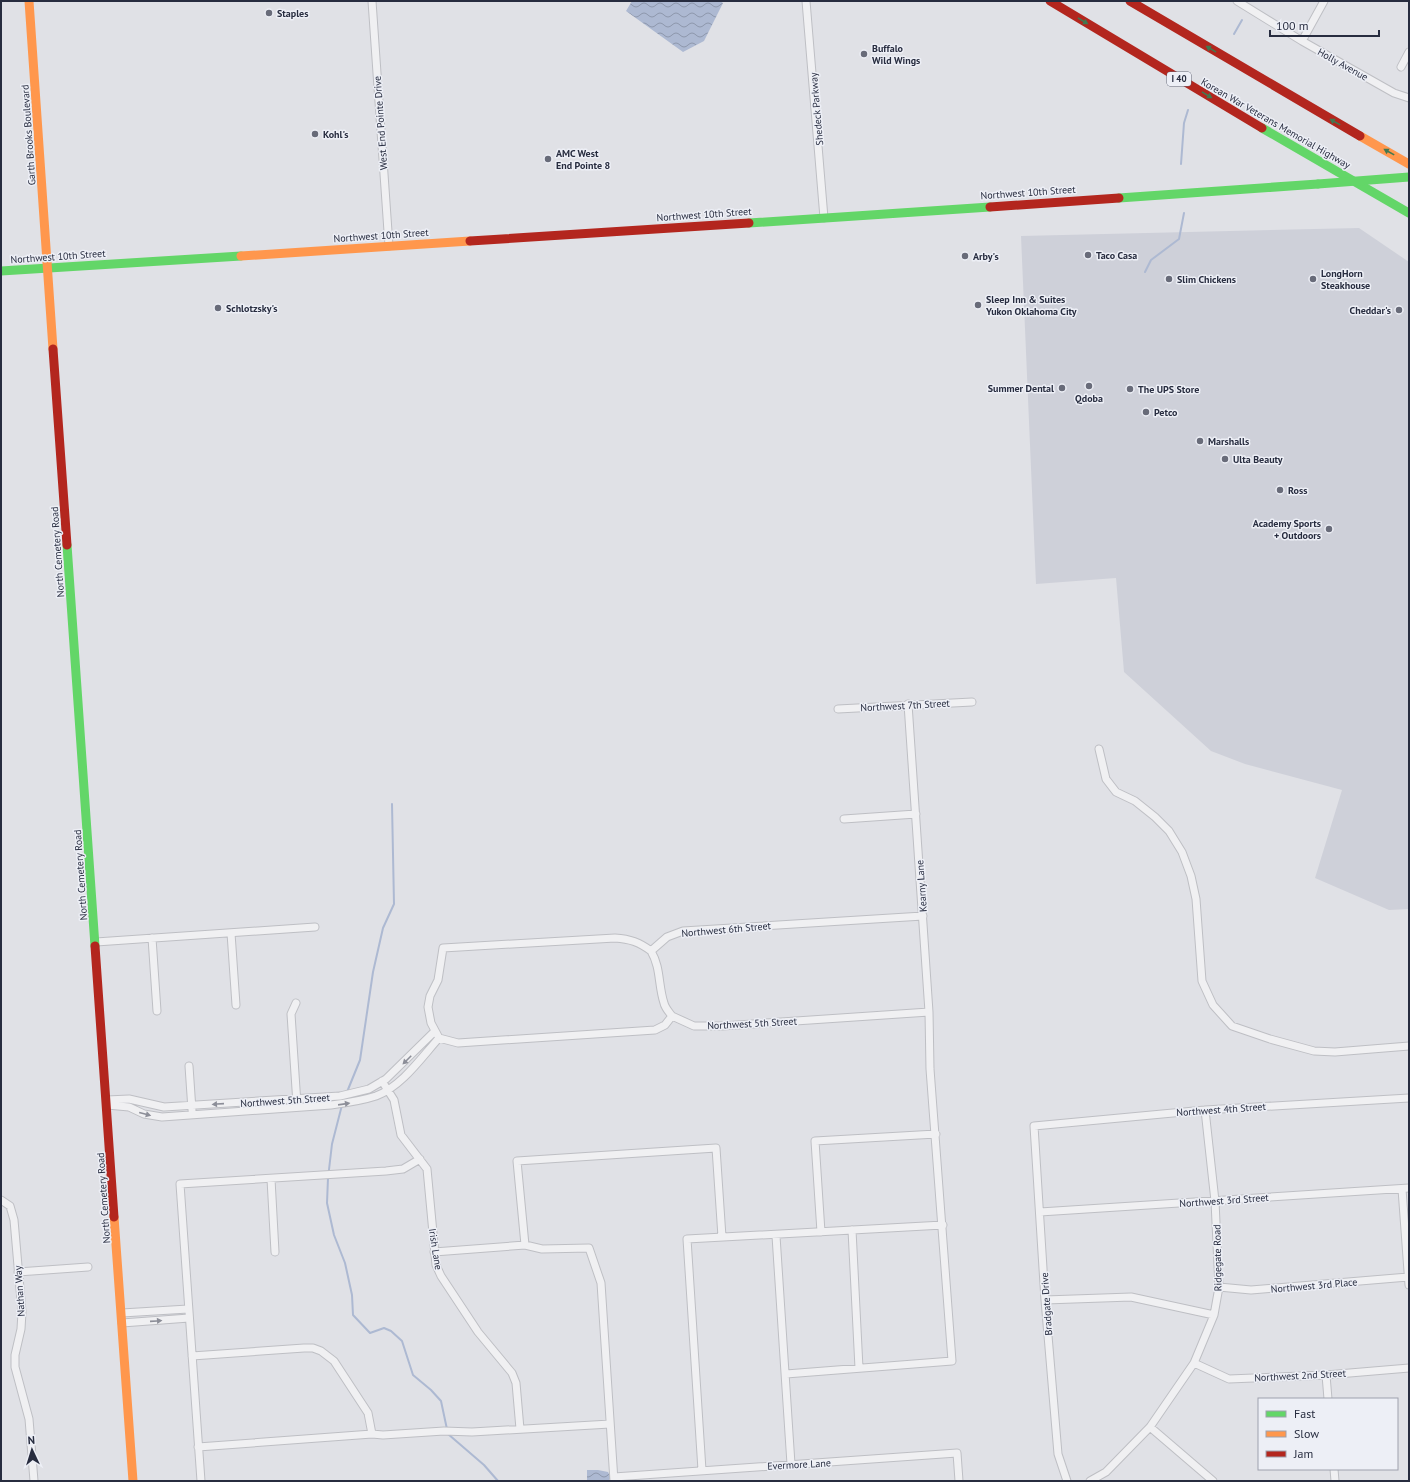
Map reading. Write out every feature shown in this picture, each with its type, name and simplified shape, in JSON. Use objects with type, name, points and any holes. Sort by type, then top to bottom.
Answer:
[{"type":"main road","name":"Garth Brooks Boulevard","points":[[29,1],[48,267]]},
{"type":"main road","name":"Korean War Veterans Memorial Highway","points":[[1050,1],[1409,213]]},
{"type":"main road","points":[[1130,1],[1298,101],[1409,164]]},
{"type":"main road","name":"Northwest 10th Street","points":[[1,271],[824,218],[1409,177]]},
{"type":"main road","points":[[1382,198],[1409,220]]},
{"type":"main road","name":"North Cemetery Road","points":[[48,267],[133,1481]]},
{"type":"street","name":"West End Pointe Drive","points":[[372,1],[389,246]]},
{"type":"street","name":"Shedeck Parkway","points":[[806,1],[824,218]]},
{"type":"street","name":"Holly Avenue","points":[[1237,1],[1302,41],[1394,93],[1409,98]]},
{"type":"street","points":[[1302,41],[1324,1]]},
{"type":"street","points":[[1401,67],[1409,52]]},
{"type":"street","name":"Northwest 7th Street","points":[[838,709],[908,704],[972,702]]},
{"type":"street","name":"Kearny Lane","points":[[860,1368],[952,1361],[930,1068],[929,1012],[908,704]]},
{"type":"street","points":[[1099,749],[1106,779],[1116,792],[1135,802],[1156,816],[1169,831],[1182,852],[1191,876],[1196,899],[1202,981],[1214,1005],[1232,1026],[1270,1039],[1314,1051],[1335,1052],[1409,1046]]},
{"type":"street","points":[[844,819],[916,814]]},
{"type":"street","name":"Northwest 6th Street","points":[[651,951],[667,937],[683,931],[922,916]]},
{"type":"street","points":[[96,942],[315,927]]},
{"type":"street","points":[[231,933],[236,1005]]},
{"type":"street","points":[[152,938],[158,1011]]},
{"type":"street","points":[[615,938],[630,939],[641,943],[651,951],[660,971],[664,1004],[672,1016],[665,1025],[655,1030],[458,1043],[436,1035],[429,1016],[429,1002],[438,980],[443,948],[615,938]]},
{"type":"street","points":[[296,1003],[291,1014],[297,1108]]},
{"type":"street","name":"Northwest 5th Street","points":[[672,1016],[694,1026],[722,1026],[929,1012]]},
{"type":"street","name":"Northwest 5th Street","points":[[107,1102],[129,1099],[164,1107],[340,1096],[368,1089],[382,1081],[436,1035]]},
{"type":"street","name":"Northwest 5th Street","points":[[107,1102],[144,1114],[162,1117],[297,1108],[357,1102],[378,1095],[404,1077],[436,1035]]},
{"type":"street","points":[[189,1066],[192,1115]]},
{"type":"street","name":"Irish Lane","points":[[382,1081],[388,1088],[394,1100],[402,1135],[427,1169],[434,1252],[441,1276],[478,1332],[512,1373],[516,1383],[520,1429]]},
{"type":"street","name":"Northwest 4th Street","points":[[1034,1126],[1205,1110],[1409,1098]]},
{"type":"street","name":"Ridgegate Road","points":[[1090,1481],[1106,1472],[1150,1427],[1194,1364],[1214,1315],[1219,1287],[1215,1201],[1205,1110]]},
{"type":"street","name":"Bradgate Drive","points":[[1034,1126],[1045,1300],[1058,1454],[1067,1481]]},
{"type":"street","points":[[821,1232],[815,1141],[936,1134]]},
{"type":"street","points":[[525,1245],[517,1161],[716,1148],[722,1237]]},
{"type":"street","points":[[201,1481],[180,1184],[386,1171],[403,1169],[420,1158]]},
{"type":"street","points":[[271,1179],[275,1252]]},
{"type":"street","points":[[1405,1189],[1409,1281]]},
{"type":"street","name":"Northwest 3rd Street","points":[[1040,1212],[1405,1189]]},
{"type":"street","name":"Nathan Way","points":[[1,1200],[10,1206],[13,1211],[22,1312],[21,1329],[15,1355],[15,1367],[28,1419],[34,1481]]},
{"type":"street","points":[[702,1470],[687,1239],[776,1236],[942,1225]]},
{"type":"street","points":[[786,1374],[860,1368],[852,1230]]},
{"type":"street","points":[[776,1236],[791,1464]]},
{"type":"street","points":[[434,1252],[525,1245],[542,1249],[589,1248],[601,1283],[614,1479]]},
{"type":"street","points":[[18,1272],[88,1267]]},
{"type":"street","name":"Northwest 3rd Place","points":[[1219,1287],[1251,1290],[1409,1281]]},
{"type":"street","points":[[1045,1300],[1131,1297],[1214,1315]]},
{"type":"street","points":[[122,1313],[188,1309]]},
{"type":"street","points":[[122,1323],[189,1318]]},
{"type":"street","points":[[192,1356],[304,1348],[313,1348],[321,1351],[334,1361],[368,1413],[372,1434]]},
{"type":"street","name":"Northwest 2nd Street","points":[[1194,1364],[1229,1379],[1326,1375],[1409,1368]]},
{"type":"street","points":[[1326,1375],[1328,1398]]},
{"type":"street","points":[[198,1447],[372,1434],[520,1429],[610,1424]]},
{"type":"street","points":[[1150,1427],[1213,1481]]},
{"type":"street","name":"Evermore Lane","points":[[614,1479],[702,1470],[957,1453],[959,1481]]},
{"type":"street","points":[[1334,1470],[1335,1481]]},
{"type":"shaded area","points":[[1359,228],[1409,262],[1409,909],[1389,910],[1315,878],[1342,790],[1245,764],[1211,751],[1124,672],[1116,578],[1036,584],[1021,236]]},
{"type":"water","points":[[632,1],[720,1],[723,3],[704,41],[683,52],[626,11]]},
{"type":"water","points":[[587,1470],[608,1472],[611,1478],[608,1481],[587,1481]]},
{"type":"waterway","points":[[1234,34],[1242,20]]},
{"type":"waterway","points":[[1181,164],[1184,123],[1188,110]]},
{"type":"waterway","points":[[1145,272],[1151,260],[1179,239],[1184,213]]},
{"type":"waterway","points":[[347,1092],[360,1060],[373,972],[383,928],[394,904],[392,804]]},
{"type":"waterway","points":[[342,1105],[332,1144],[327,1203],[334,1235],[345,1263],[352,1295],[353,1315],[370,1333],[384,1328],[391,1331],[402,1341],[413,1375],[431,1390],[441,1401],[448,1434],[484,1465],[498,1481]]},
{"type":"traffic: fast","points":[[1262,128],[1409,213]]},
{"type":"traffic: fast","points":[[1318,184],[1409,177]]},
{"type":"traffic: fast","points":[[1119,198],[1318,184]]},
{"type":"traffic: fast","points":[[749,223],[990,207]]},
{"type":"traffic: fast","points":[[1,271],[241,256]]},
{"type":"traffic: fast","points":[[67,545],[95,946]]},
{"type":"traffic: slow","points":[[29,1],[53,349]]},
{"type":"traffic: slow","points":[[1360,136],[1409,164]]},
{"type":"traffic: slow","points":[[241,256],[470,241]]},
{"type":"traffic: slow","points":[[114,1217],[133,1481]]},
{"type":"traffic: jam","points":[[1050,1],[1262,128]]},
{"type":"traffic: jam","points":[[1130,1],[1360,136]]},
{"type":"traffic: jam","points":[[990,207],[1119,198]]},
{"type":"traffic: jam","points":[[470,241],[749,223]]},
{"type":"traffic: jam","points":[[53,349],[67,545]]},
{"type":"traffic: jam","points":[[95,946],[114,1217]]},
{"type":"place","name":"Staples","points":[[269,13]]},
{"type":"place","name":"Buffalo Wild Wings","points":[[864,54]]},
{"type":"place","name":"Kohl's","points":[[315,134]]},
{"type":"place","name":"AMC West End Pointe 8","points":[[548,159]]},
{"type":"place","name":"Taco Casa","points":[[1088,255]]},
{"type":"place","name":"Arby's","points":[[965,256]]},
{"type":"place","name":"Slim Chickens","points":[[1169,279]]},
{"type":"place","name":"LongHorn Steakhouse","points":[[1313,279]]},
{"type":"place","name":"Sleep Inn & Suites Yukon Oklahoma City","points":[[978,305]]},
{"type":"place","name":"Schlotzsky's","points":[[218,308]]},
{"type":"place","name":"Cheddar's","points":[[1399,310]]},
{"type":"place","name":"Qdoba","points":[[1089,386]]},
{"type":"place","name":"Summer Dental","points":[[1062,388]]},
{"type":"place","name":"The UPS Store","points":[[1130,389]]},
{"type":"place","name":"Petco","points":[[1146,412]]},
{"type":"place","name":"Marshalls","points":[[1200,441]]},
{"type":"place","name":"Ulta Beauty","points":[[1225,459]]},
{"type":"place","name":"Ross","points":[[1280,490]]},
{"type":"place","name":"Academy Sports + Outdoors","points":[[1329,529]]}]
